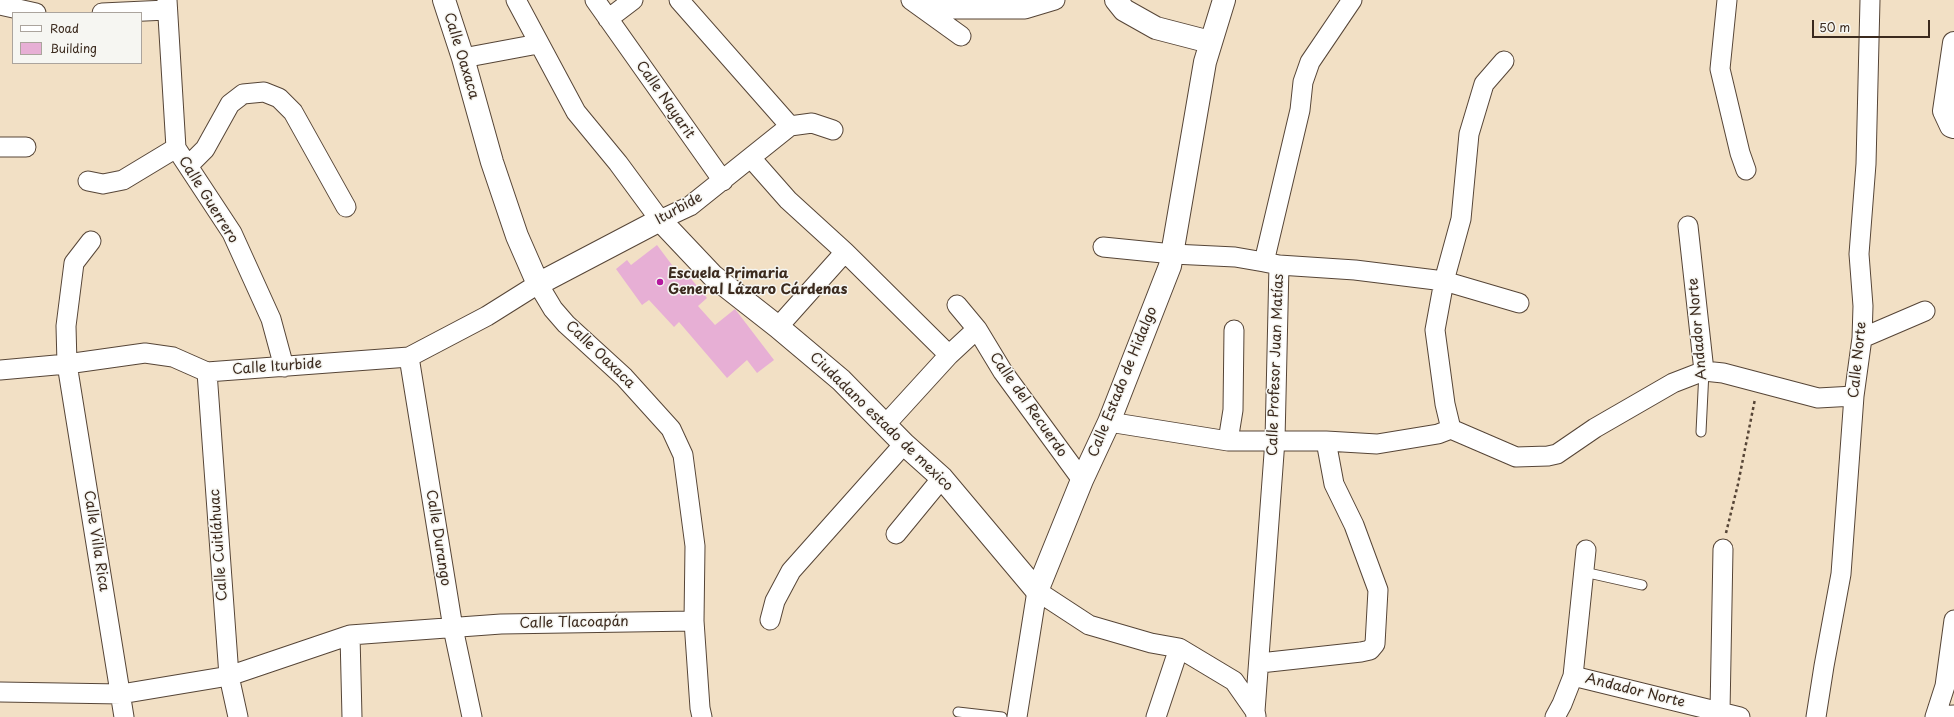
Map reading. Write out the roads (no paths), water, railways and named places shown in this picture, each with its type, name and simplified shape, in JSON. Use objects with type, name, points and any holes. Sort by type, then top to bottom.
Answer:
[{"type":"street","name":"Calle Oaxaca","points":[[444,0],[463,58],[492,162],[517,236],[538,284],[553,309],[566,324],[624,377],[671,429],[682,455],[695,546],[694,621],[700,708],[702,717]]},
{"type":"street","name":"Ciudadano estado de mexico","points":[[516,0],[538,44],[576,112],[618,163],[660,220],[712,276],[778,326],[840,380],[886,424],[904,444],[942,478],[1037,591],[1089,625],[1151,643],[1179,648],[1234,681],[1256,714]]},
{"type":"street","name":"Calle Nayarit","points":[[596,0],[723,181]]},
{"type":"street","points":[[608,19],[633,0]]},
{"type":"street","points":[[679,0],[790,126],[812,123],[833,130]]},
{"type":"street","points":[[919,5],[1025,9],[1055,0]]},
{"type":"street","points":[[1116,0],[1124,10],[1156,28],[1210,42]]},
{"type":"street","name":"Calle Estado de Hidalgo","points":[[1018,717],[1037,591],[1082,480],[1109,422],[1170,266],[1205,62],[1224,0]]},
{"type":"street","name":"Calle Profesor Juan Matías","points":[[1256,714],[1276,440],[1272,263],[1300,110],[1303,82],[1310,62],[1352,0]]},
{"type":"street","points":[[1727,0],[1720,69],[1740,153],[1746,170]]},
{"type":"street","name":"Calle Norte","points":[[1816,717],[1841,574],[1854,396],[1862,338],[1863,306],[1859,248],[1866,164],[1870,0]]},
{"type":"street","points":[[0,5],[32,12]]},
{"type":"street","points":[[110,12],[167,5]]},
{"type":"street","name":"Calle Guerrero","points":[[167,5],[176,148],[232,233],[271,319],[284,367]]},
{"type":"street","points":[[919,5],[961,36]]},
{"type":"street","points":[[463,58],[538,44]]},
{"type":"street","points":[[1953,127],[1944,111],[1954,44]]},
{"type":"street","points":[[1451,430],[1445,404],[1435,330],[1444,281],[1461,219],[1469,134],[1484,84],[1504,60]]},
{"type":"street","points":[[188,166],[205,149],[230,104],[243,94],[264,92],[279,98],[293,112],[346,207]]},
{"type":"street","name":"Iturbide","points":[[538,284],[660,220],[690,206],[790,126]]},
{"type":"street","points":[[0,147],[26,147]]},
{"type":"street","points":[[88,181],[103,184],[123,180],[176,148]]},
{"type":"street","points":[[751,158],[788,200],[845,252],[949,355]]},
{"type":"street","name":"Andador Norte","points":[[1688,226],[1704,372]]},
{"type":"street","name":"Calle Villa Rica","points":[[91,242],[74,264],[66,326],[67,364],[124,717]]},
{"type":"street","points":[[1103,247],[1173,254],[1235,257],[1272,263],[1355,270],[1444,281],[1519,303]]},
{"type":"street","points":[[778,326],[845,252]]},
{"type":"street","name":"Calle Iturbide","points":[[0,370],[67,364],[145,353],[173,357],[207,372],[409,357],[487,316],[538,284]]},
{"type":"street","name":"Calle del Recuerdo","points":[[958,305],[977,329],[1003,372],[1082,480]]},
{"type":"street","points":[[1862,338],[1925,311]]},
{"type":"street","points":[[886,424],[949,355],[977,329]]},
{"type":"street","points":[[1228,441],[1233,410],[1234,330]]},
{"type":"street","name":"Calle Durango","points":[[409,357],[453,628],[472,717]]},
{"type":"street","name":"Calle Cuitláhuac","points":[[207,372],[229,676],[238,717]]},
{"type":"street","points":[[1109,422],[1228,441],[1326,441],[1377,444],[1438,434],[1451,430],[1516,457],[1548,456],[1557,454],[1596,428],[1672,383],[1704,372],[1723,373],[1818,398],[1854,396]]},
{"type":"street","points":[[1260,663],[1361,652],[1370,650],[1375,644],[1378,590],[1354,525],[1334,484],[1326,441]]},
{"type":"street","points":[[770,620],[774,602],[791,571],[904,444]]},
{"type":"street","points":[[896,534],[942,478]]},
{"type":"street","points":[[1720,712],[1723,549]]},
{"type":"street","points":[[1555,717],[1573,676],[1586,550]]},
{"type":"street","points":[[1942,716],[1954,620]]},
{"type":"street","name":"Calle Tlacoapán","points":[[0,692],[121,694],[229,676],[350,635],[501,624],[694,621]]},
{"type":"street","points":[[350,635],[352,717]]},
{"type":"street","points":[[1156,717],[1179,648]]},
{"type":"street","name":"Andador Norte","points":[[1573,676],[1740,717]]},
{"type":"lane","name":"Andador Norte","points":[[1701,432],[1704,372]]},
{"type":"lane","points":[[1584,572],[1642,585]]},
{"type":"lane","points":[[958,712],[1002,717]]},
{"type":"place","name":"Escuela Primaria General Lázaro Cárdenas","points":[[660,282]]}]
